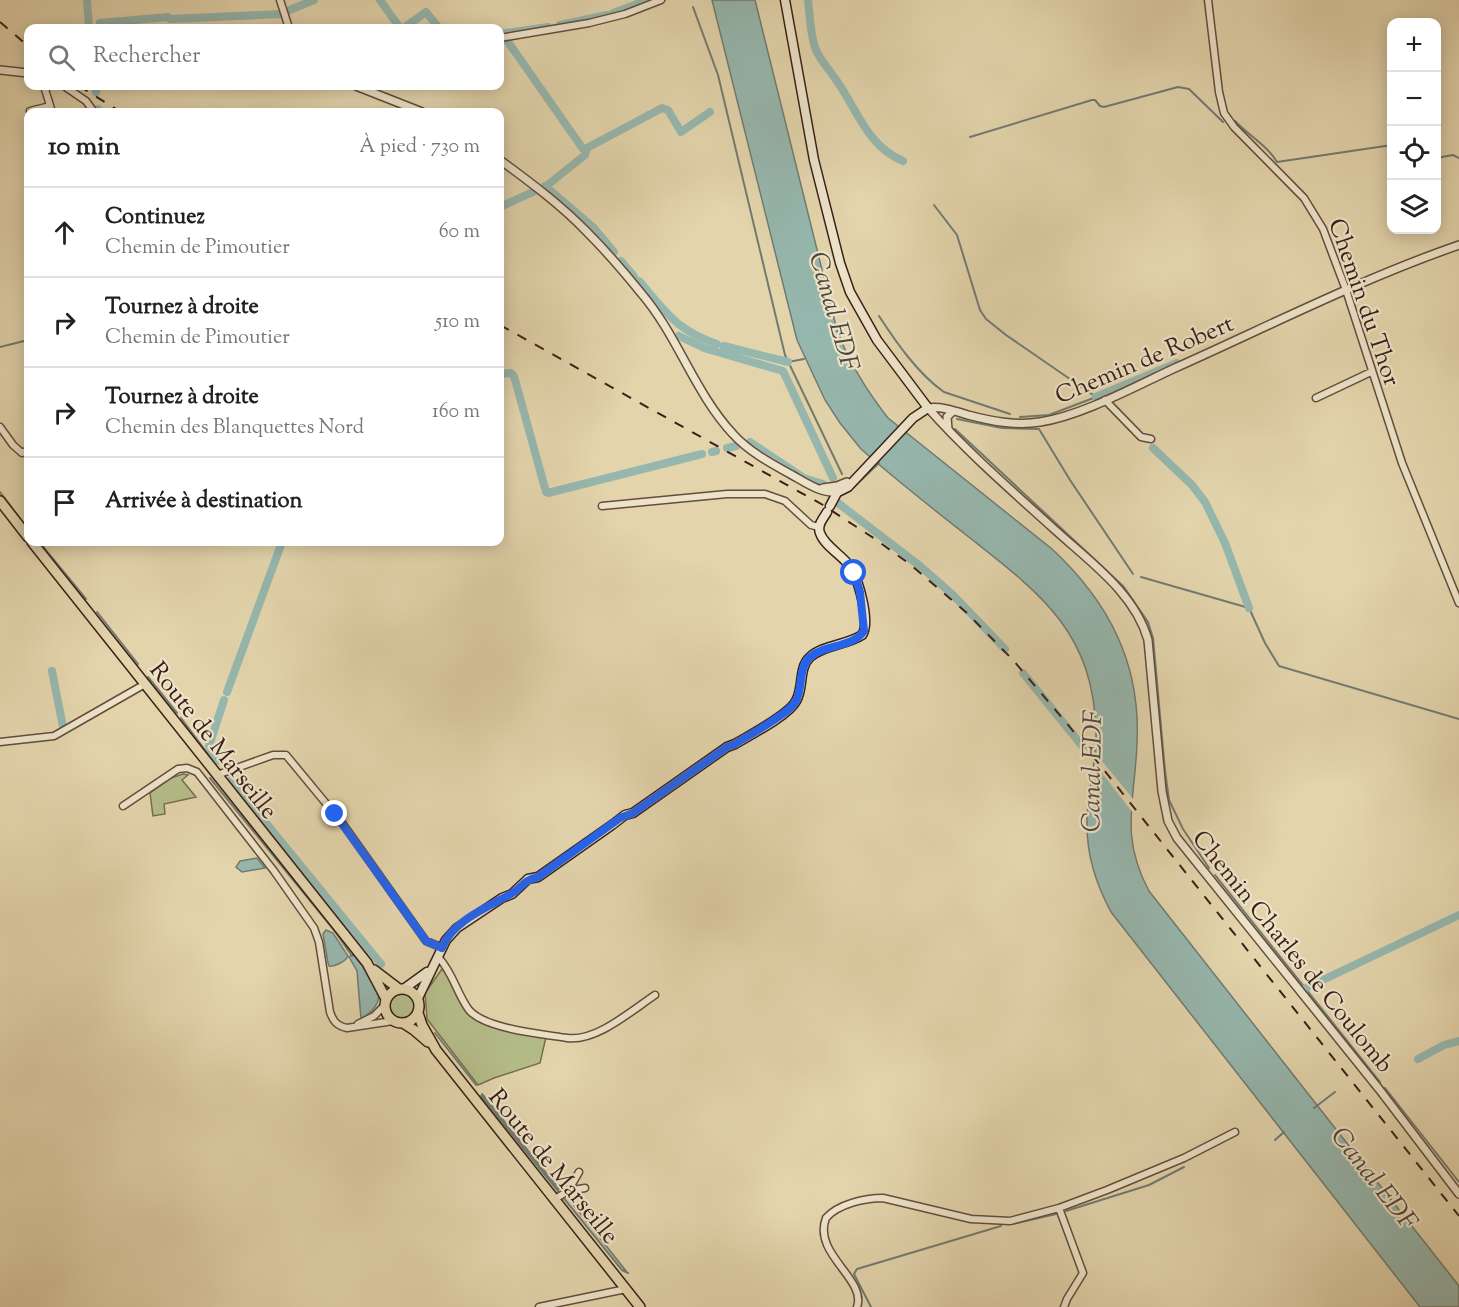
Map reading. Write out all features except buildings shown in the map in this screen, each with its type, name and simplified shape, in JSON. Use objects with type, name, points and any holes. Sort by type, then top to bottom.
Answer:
[{"type":"main road","points":[[785,0],[814,160],[840,263],[850,292],[876,340],[928,408],[914,418],[844,490],[836,489]]},
{"type":"main road","points":[[836,489],[856,477]]},
{"type":"main road","points":[[418,998],[448,936],[466,921],[512,894],[528,879],[538,877],[620,818],[633,813],[727,747],[786,712],[796,702],[809,658],[820,651],[862,635],[865,627],[860,592],[854,573],[822,538],[819,526],[829,509],[836,489]]},
{"type":"main road","points":[[0,501],[24,532]]},
{"type":"main road","name":"Route de Marseille","points":[[35,546],[367,963],[385,1002]]},
{"type":"main road","name":"Route de Marseille","points":[[367,963],[402,988]]},
{"type":"main road","points":[[402,988],[414,993],[420,1005],[418,1013],[411,1021],[398,1022],[388,1016],[385,1002],[392,991],[402,988],[432,968]]},
{"type":"main road","name":"Route de Marseille","points":[[418,1013],[436,1050]]},
{"type":"main road","name":"Route de Marseille","points":[[398,1022],[414,1030],[436,1050],[640,1307]]},
{"type":"street","points":[[280,0],[288,24]]},
{"type":"street","points":[[504,37],[590,23],[625,14],[661,0]]},
{"type":"street","name":"Chemin du Thor","points":[[1208,0],[1218,86],[1224,113],[1234,128],[1296,189],[1311,207],[1323,229],[1346,290],[1402,463],[1459,603]]},
{"type":"street","points":[[0,70],[24,73]]},
{"type":"street","points":[[45,90],[51,108]]},
{"type":"street","points":[[70,90],[86,101],[91,108]]},
{"type":"street","points":[[366,90],[412,108]]},
{"type":"street","points":[[504,163],[548,196],[582,226],[638,290],[662,321],[706,400],[741,442],[786,472],[818,488],[825,491],[836,489]]},
{"type":"street","name":"Chemin de Robert","points":[[928,408],[937,407],[1000,422],[1026,423],[1053,419],[1105,399],[1384,273],[1459,245]]},
{"type":"street","points":[[1316,398],[1371,372]]},
{"type":"street","points":[[1105,399],[1141,437],[1151,439]]},
{"type":"street","name":"Chemin Charles de Coulomb","points":[[928,408],[1113,583],[1137,614],[1146,634],[1150,654],[1163,798],[1168,820],[1177,838],[1459,1194]]},
{"type":"street","points":[[949,430],[947,417],[953,411]]},
{"type":"street","points":[[0,427],[17,450],[24,452]]},
{"type":"street","points":[[602,506],[715,495],[765,494],[784,501],[808,524],[819,526]]},
{"type":"street","points":[[0,742],[54,736],[145,684]]},
{"type":"street","points":[[217,775],[273,755],[286,755],[343,824],[426,941],[442,948]]},
{"type":"street","points":[[123,806],[178,769],[189,768],[199,774],[314,928],[318,938],[331,1015],[337,1024],[350,1028],[398,1022]]},
{"type":"street","points":[[438,958],[449,969],[469,1009],[478,1017],[498,1025],[578,1039],[604,1028],[655,995]]},
{"type":"street","points":[[350,1028],[370,1019],[385,1002]]},
{"type":"street","points":[[857,1307],[859,1302],[857,1291],[836,1262],[824,1234],[826,1218],[840,1208],[869,1199],[883,1198],[971,1220],[1005,1222],[1059,1208],[1184,1158],[1235,1132]]},
{"type":"street","points":[[568,1191],[579,1172]]},
{"type":"street","points":[[555,1199],[568,1191],[585,1188]]},
{"type":"street","points":[[1059,1208],[1083,1269],[1082,1276],[1066,1299],[1064,1307]]},
{"type":"street","points":[[539,1307],[626,1289]]},
{"type":"green space","points":[[183,774],[188,775],[182,780],[196,797],[164,804],[165,814],[153,816],[150,793],[171,778]]},
{"type":"green space","points":[[442,969],[472,1017],[502,1030],[546,1037],[540,1063],[478,1085],[427,1019],[425,993]]},
{"type":"green space","points":[[402,994],[411,997],[414,1006],[411,1015],[402,1018],[393,1015],[390,1006],[393,997]]},
{"type":"water","name":"Canal EDF","points":[[712,0],[755,0],[837,330],[847,354],[866,387],[888,418],[1052,549],[1090,591],[1117,636],[1127,661],[1137,714],[1131,835],[1140,871],[1149,891],[1459,1286],[1459,1307],[1420,1307],[1111,912],[1101,892],[1087,837],[1087,814],[1096,731],[1093,697],[1085,667],[1074,641],[1058,618],[1019,578],[861,449],[825,400],[797,340]]},
{"type":"water","points":[[257,858],[265,868],[242,872],[236,867],[240,861]]},
{"type":"water","points":[[326,930],[333,933],[348,956],[343,962],[334,966],[329,966],[328,963],[323,934]]},
{"type":"water","points":[[353,954],[373,980],[379,996],[371,1011],[361,1019],[357,971],[349,957]]},
{"type":"pier","points":[[1092,749],[1135,801],[1133,813],[1091,759]]},
{"type":"waterway","points":[[87,0],[89,24]]},
{"type":"waterway","points":[[285,12],[314,0]]},
{"type":"waterway","points":[[380,0],[397,24]]},
{"type":"waterway","points":[[613,13],[648,0]]},
{"type":"waterway","points":[[808,0],[810,25],[820,58],[871,135],[880,146],[903,161]]},
{"type":"waterway","points":[[693,7],[718,75],[785,355],[842,474]]},
{"type":"waterway","points":[[409,24],[426,12],[436,24]]},
{"type":"waterway","points":[[100,23],[168,17],[170,19],[281,14]]},
{"type":"waterway","points":[[560,25],[607,15]]},
{"type":"waterway","points":[[504,33],[548,27]]},
{"type":"waterway","points":[[506,39],[583,149],[587,148]]},
{"type":"waterway","points":[[970,137],[1092,100],[1104,107],[1178,87],[1189,89],[1223,122]]},
{"type":"waterway","points":[[545,187],[585,155],[587,148],[662,108],[668,110],[681,132],[710,112]]},
{"type":"waterway","points":[[1235,121],[1268,150],[1277,162],[1387,146]]},
{"type":"waterway","points":[[1441,157],[1453,155],[1459,158]]},
{"type":"waterway","points":[[545,186],[593,227],[614,252]]},
{"type":"waterway","points":[[504,205],[537,190]]},
{"type":"waterway","points":[[934,205],[957,235],[980,310],[986,319],[1096,397]]},
{"type":"waterway","points":[[621,261],[634,276]]},
{"type":"waterway","points":[[639,281],[681,326],[717,344]]},
{"type":"waterway","points":[[879,316],[900,347],[934,385],[944,392],[1010,414]]},
{"type":"waterway","points":[[679,336],[704,348],[783,371],[833,478]]},
{"type":"waterway","points":[[0,347],[24,341]]},
{"type":"waterway","points":[[724,346],[788,362]]},
{"type":"waterway","points":[[788,362],[804,359]]},
{"type":"waterway","points":[[1096,397],[1177,363]]},
{"type":"waterway","points":[[504,374],[511,373],[514,376],[548,493],[702,454]]},
{"type":"waterway","points":[[1020,417],[1049,415],[1096,397]]},
{"type":"waterway","points":[[957,419],[1002,428],[1039,429],[1133,574]]},
{"type":"waterway","points":[[955,429],[1124,587],[1148,622],[1153,638],[1169,800],[1183,829],[1209,868]]},
{"type":"waterway","points":[[750,442],[804,478],[823,484]]},
{"type":"waterway","points":[[727,448],[736,446]]},
{"type":"waterway","points":[[1153,448],[1192,485],[1205,502],[1225,543],[1249,608]]},
{"type":"waterway","points":[[712,452],[716,451]]},
{"type":"waterway","points":[[855,486],[879,463]]},
{"type":"waterway","points":[[0,492],[24,524]]},
{"type":"waterway","points":[[838,503],[920,566],[952,594],[1005,649]]},
{"type":"waterway","points":[[42,546],[86,599]]},
{"type":"waterway","points":[[227,692],[281,546]]},
{"type":"waterway","points":[[1141,577],[1249,608],[1265,643],[1279,666],[1459,719]]},
{"type":"waterway","points":[[97,612],[138,664]]},
{"type":"waterway","points":[[52,671],[63,727]]},
{"type":"waterway","points":[[1023,673],[1083,747]]},
{"type":"waterway","points":[[148,677],[177,713]]},
{"type":"waterway","points":[[218,761],[209,746],[224,700]]},
{"type":"waterway","points":[[181,718],[214,762]]},
{"type":"waterway","points":[[210,778],[334,930],[352,956]]},
{"type":"waterway","points":[[231,780],[381,964]]},
{"type":"waterway","points":[[231,783],[345,926],[349,924]]},
{"type":"waterway","points":[[1215,875],[1380,1082]]},
{"type":"waterway","points":[[1306,988],[1459,915]]},
{"type":"waterway","points":[[435,1033],[476,1085]]},
{"type":"waterway","points":[[1418,1059],[1444,1045],[1459,1041]]},
{"type":"waterway","points":[[1385,1088],[1459,1182]]},
{"type":"waterway","points":[[1314,1108],[1335,1092]]},
{"type":"waterway","points":[[482,1094],[559,1189]]},
{"type":"waterway","points":[[481,1096],[622,1270],[628,1273]]},
{"type":"waterway","points":[[1275,1140],[1284,1132]]},
{"type":"waterway","points":[[1066,1211],[1149,1185],[1184,1167]]},
{"type":"waterway","points":[[568,1198],[626,1271]]},
{"type":"waterway","points":[[1013,1224],[1056,1214]]},
{"type":"waterway","points":[[871,1307],[854,1274],[857,1269],[1001,1226]]},
{"type":"railway","points":[[0,22],[24,43]]},
{"type":"railway","points":[[85,90],[115,108]]},
{"type":"railway","points":[[504,327],[823,505],[911,565],[967,613],[1013,660],[1069,726],[1459,1216]]},
{"type":"route","points":[[335,814],[426,941],[442,948],[448,936],[466,921],[512,894],[523,882],[543,874],[620,818],[640,809],[642,805],[691,774],[727,747],[786,712],[796,702],[809,658],[820,651],[857,638],[864,631],[860,592],[854,573]]}]
